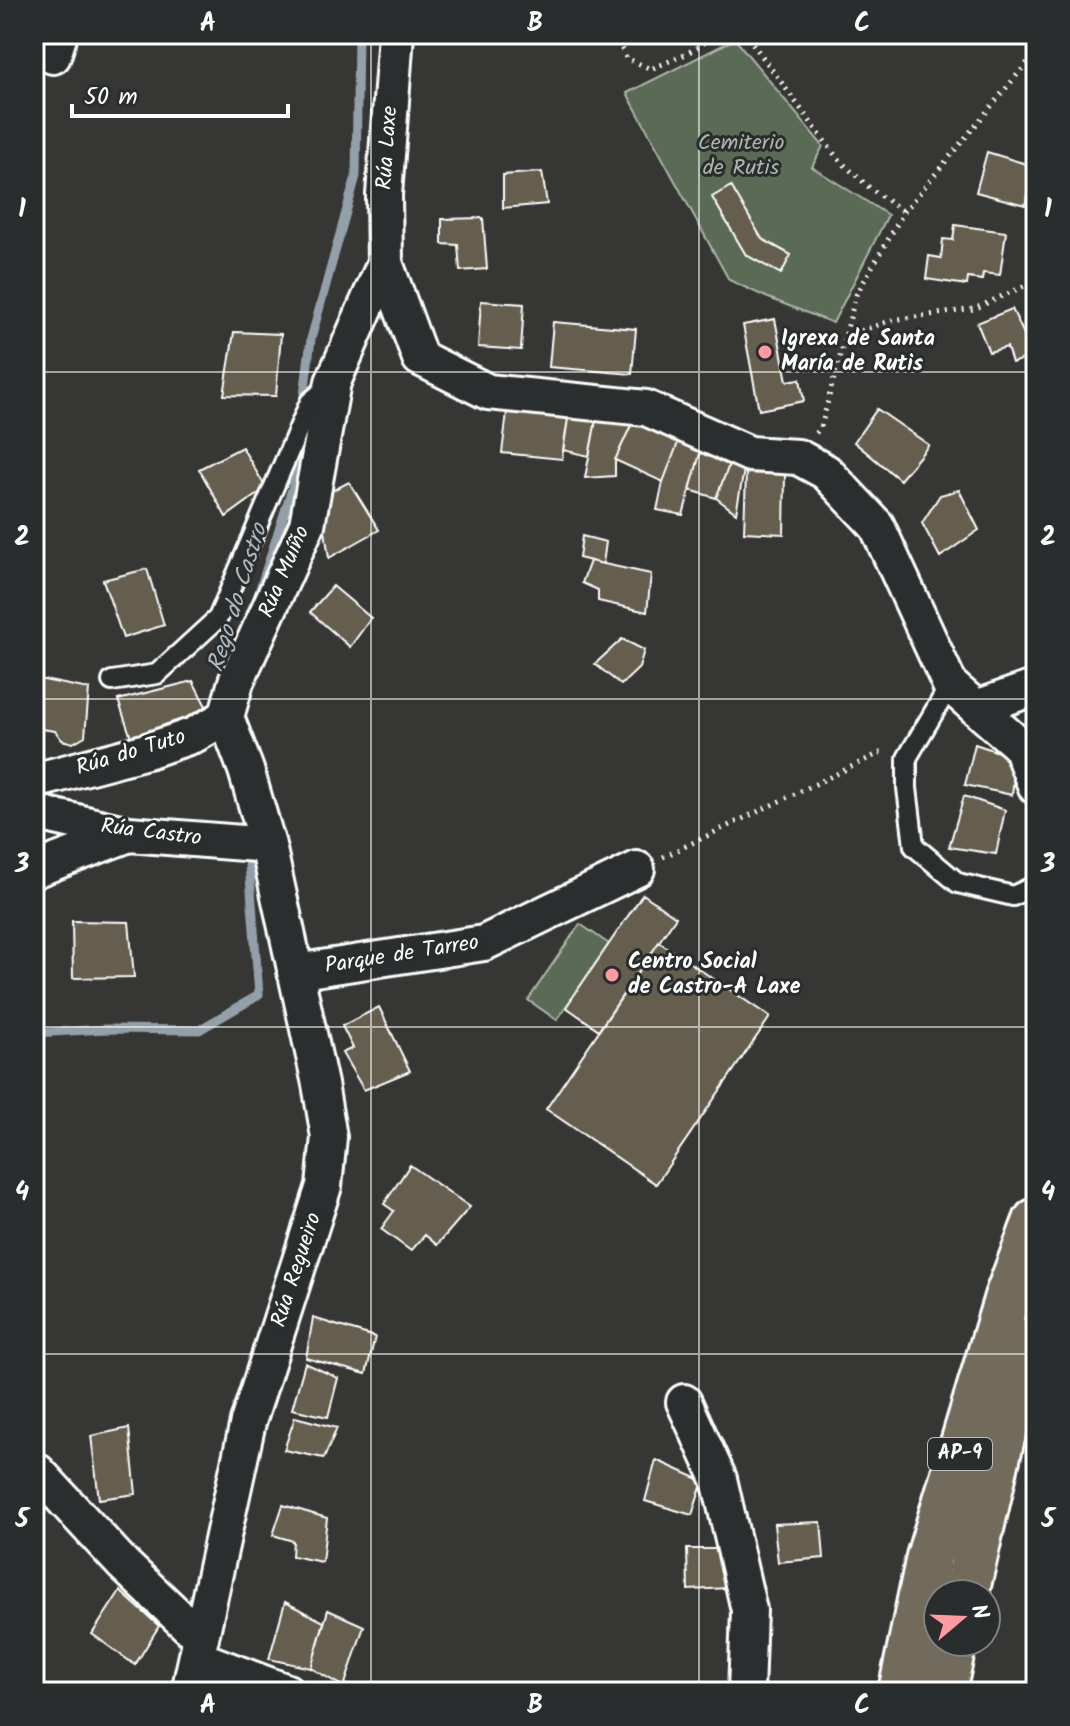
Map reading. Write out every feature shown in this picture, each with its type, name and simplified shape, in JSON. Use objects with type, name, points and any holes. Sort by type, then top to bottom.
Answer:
[{"type":"highway","name":"AP-9","points":[[901,1692],[929,1557],[1007,1297],[1036,1221]]},
{"type":"highway","name":"AP-9","points":[[970,1578],[1002,1437],[1036,1338]]},
{"type":"highway","points":[[943,1692],[950,1658]]},
{"type":"street","name":"Rúa Laxe","points":[[385,263],[384,195],[396,34]]},
{"type":"street","name":"Rúa Muíño","points":[[226,717],[236,682],[307,525],[333,382],[385,263]]},
{"type":"street","points":[[385,263],[420,358],[488,392],[646,408],[750,454],[798,457],[826,472],[877,526],[950,685],[1020,746],[1036,787]]},
{"type":"street","points":[[976,708],[1036,687]]},
{"type":"street","points":[[226,717],[246,770],[268,845]]},
{"type":"street","name":"Rúa do Tuto","points":[[34,781],[147,751],[194,735],[226,717]]},
{"type":"street","name":"Rúa Castro","points":[[34,812],[129,834],[268,845]]},
{"type":"street","points":[[34,870],[129,834]]},
{"type":"street","name":"Rúa Regueiro","points":[[189,1692],[248,1422],[324,1186],[329,1137],[268,845]]},
{"type":"street","name":"Parque de Tarreo","points":[[295,972],[484,943],[637,869]]},
{"type":"street","points":[[684,1402],[719,1479],[749,1610],[746,1692]]},
{"type":"street","points":[[38,1472],[199,1648],[287,1692]]},
{"type":"lane","name":"Rúa Muíño","points":[[112,681],[157,674],[218,618],[310,402],[333,382]]},
{"type":"lane","points":[[950,685],[907,758],[914,846],[958,883],[1013,896],[1036,885]]},
{"type":"path","points":[[615,34],[626,58],[651,69],[686,54],[718,34]]},
{"type":"path","points":[[740,34],[750,40],[838,159],[871,189],[904,212]]},
{"type":"path","points":[[798,457],[821,427],[856,295],[904,212],[1036,52]]},
{"type":"path","points":[[845,336],[892,320],[974,309],[1031,283],[1036,266]]},
{"type":"path","points":[[637,869],[880,753],[907,758]]},
{"type":"green space","name":"Cemiterio de Rutis","points":[[735,39],[823,146],[812,167],[888,215],[833,323],[729,280],[627,93]]},
{"type":"green space","points":[[580,924],[609,944],[557,1020],[528,1000]]},
{"type":"building","points":[[987,152],[1036,167],[1025,205],[976,192]]},
{"type":"building","points":[[542,172],[547,204],[503,208],[503,175]]},
{"type":"building","points":[[731,186],[762,239],[791,255],[781,274],[746,255],[712,197]]},
{"type":"building","points":[[483,218],[487,269],[460,271],[458,245],[442,244],[442,219]]},
{"type":"building","points":[[955,225],[1006,232],[1000,275],[983,273],[982,280],[968,278],[967,285],[926,279],[929,256],[941,258],[943,239],[953,240]]},
{"type":"building","points":[[481,301],[524,304],[521,350],[478,347]]},
{"type":"building","points":[[1012,309],[1034,355],[1012,363],[1007,347],[989,352],[977,323]]},
{"type":"building","name":"Igrexa de Santa María de Rutis","points":[[775,319],[787,381],[800,379],[804,401],[759,410],[743,325]]},
{"type":"building","points":[[553,322],[636,329],[632,374],[549,367]]},
{"type":"building","points":[[234,332],[281,334],[276,396],[224,395]]},
{"type":"building","points":[[508,404],[569,412],[562,459],[502,453]]},
{"type":"building","points":[[877,409],[929,445],[900,480],[854,442]]},
{"type":"building","points":[[569,412],[597,415],[589,456],[563,450]]},
{"type":"building","points":[[597,415],[633,421],[615,460],[615,476],[585,478]]},
{"type":"building","points":[[633,421],[679,440],[663,482],[615,460]]},
{"type":"building","points":[[679,440],[701,450],[683,515],[657,510],[663,482]]},
{"type":"building","points":[[242,447],[266,488],[226,517],[199,469]]},
{"type":"building","points":[[701,450],[731,460],[716,498],[690,490]]},
{"type":"building","points":[[731,460],[745,465],[736,513],[716,498]]},
{"type":"building","points":[[746,473],[785,474],[784,534],[744,532]]},
{"type":"building","points":[[349,482],[379,530],[329,558],[320,497]]},
{"type":"building","points":[[959,490],[979,530],[940,557],[922,523],[940,495]]},
{"type":"building","points":[[582,536],[606,542],[603,564],[579,558]]},
{"type":"building","points":[[590,561],[651,574],[647,612],[598,601],[598,590],[582,583]]},
{"type":"building","points":[[147,569],[164,625],[123,638],[103,580]]},
{"type":"building","points":[[333,586],[371,618],[350,647],[310,612]]},
{"type":"building","points":[[622,639],[644,650],[639,668],[621,685],[595,664]]},
{"type":"building","points":[[34,678],[89,689],[85,736],[73,743],[62,740],[55,731],[34,728]]},
{"type":"building","points":[[193,681],[209,712],[134,746],[118,700]]},
{"type":"building","points":[[975,744],[1016,758],[1012,795],[965,785]]},
{"type":"building","points":[[964,796],[1005,810],[996,854],[949,847]]},
{"type":"building","name":"Centro Social de Castro-A Laxe","points":[[643,894],[676,917],[599,1030],[566,1007]]},
{"type":"building","points":[[72,921],[129,922],[134,977],[73,978]]},
{"type":"building","points":[[659,942],[770,1017],[656,1184],[546,1109]]},
{"type":"building","points":[[379,1007],[410,1071],[364,1090],[342,1053],[353,1048],[342,1026]]},
{"type":"building","points":[[410,1165],[470,1207],[437,1245],[425,1235],[411,1251],[381,1229],[394,1211],[384,1204]]},
{"type":"building","points":[[313,1318],[375,1337],[366,1374],[306,1358]]},
{"type":"building","points":[[305,1363],[338,1378],[328,1417],[292,1409]]},
{"type":"building","points":[[295,1417],[337,1428],[324,1458],[284,1450]]},
{"type":"building","points":[[129,1428],[136,1494],[99,1499],[91,1436]]},
{"type":"building","points":[[656,1460],[703,1481],[692,1515],[645,1501]]},
{"type":"building","points":[[283,1505],[327,1518],[322,1562],[292,1556],[293,1541],[273,1535]]},
{"type":"building","points":[[821,1522],[824,1558],[778,1562],[774,1524]]},
{"type":"building","points":[[687,1549],[724,1549],[730,1588],[688,1590]]},
{"type":"building","points":[[120,1591],[159,1626],[135,1665],[92,1634]]},
{"type":"building","points":[[285,1602],[324,1622],[311,1668],[269,1659]]},
{"type":"building","points":[[328,1610],[364,1626],[344,1687],[311,1668]]},
{"type":"waterway","name":"Rego do Castro","points":[[303,404],[311,339],[356,176],[358,34]]},
{"type":"waterway","name":"Rego do Castro","points":[[257,598],[293,486],[298,447]]},
{"type":"waterway","name":"Rego do Castro","points":[[34,1033],[106,1029],[199,1030],[259,995],[248,851]]},
{"type":"place","name":"Igrexa de Santa María de Rutis","points":[[765,352]]},
{"type":"place","name":"Centro Social de Castro-A Laxe","points":[[612,975]]}]
